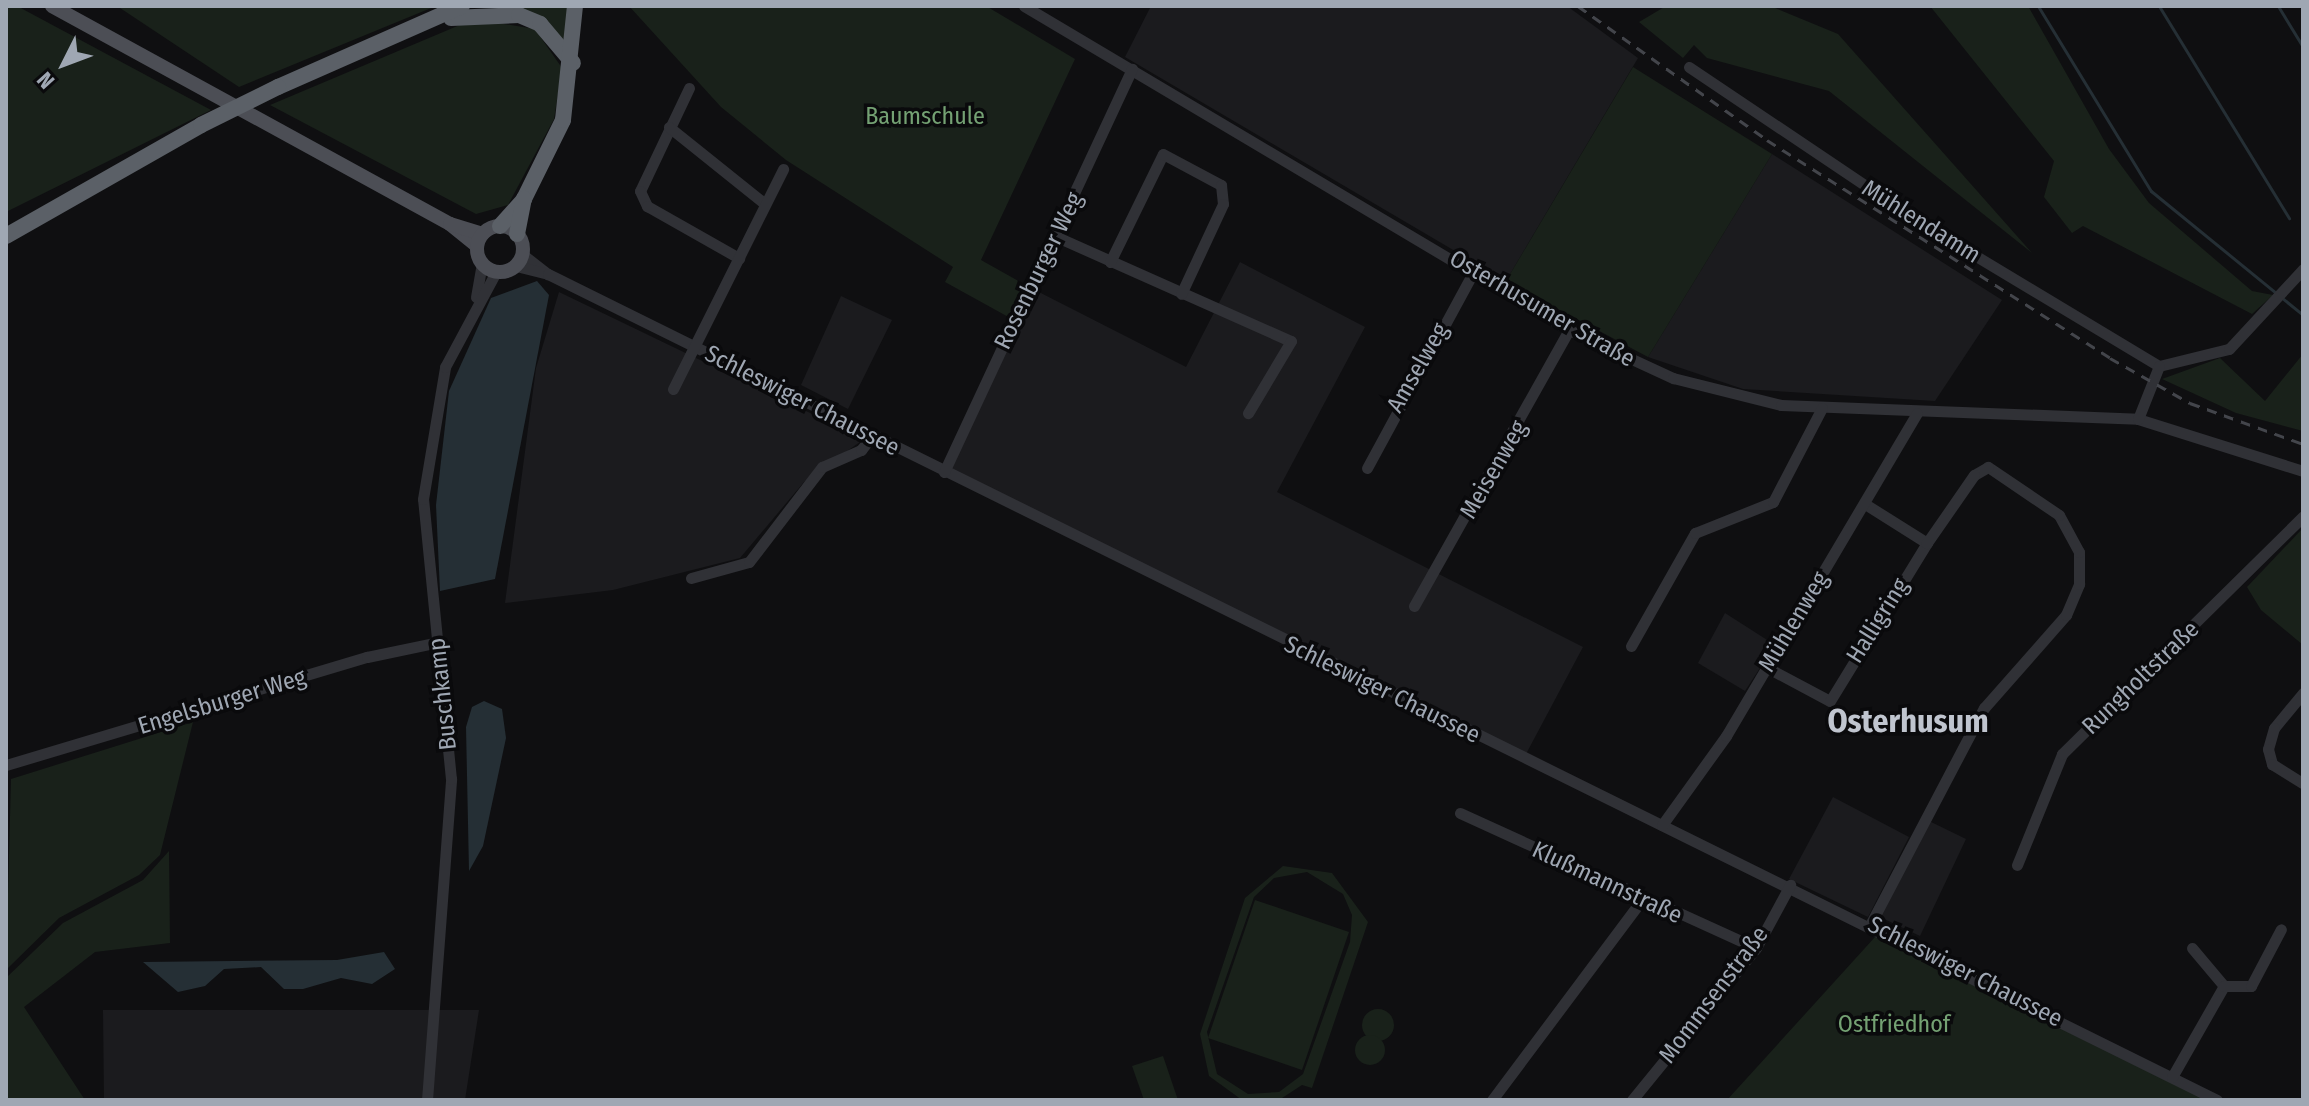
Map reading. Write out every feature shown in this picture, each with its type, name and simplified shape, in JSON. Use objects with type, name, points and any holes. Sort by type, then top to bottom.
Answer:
[{"type":"highway","points":[[6,236],[201,125],[278,87],[462,6]]},
{"type":"highway","points":[[517,234],[524,199],[563,120],[573,63],[575,6]]},
{"type":"highway","points":[[418,24],[519,15],[540,24],[573,63]]},
{"type":"highway","points":[[6,222],[73,196]]},
{"type":"highway","points":[[500,226],[524,199]]},
{"type":"main road","points":[[52,6],[480,240]]},
{"type":"main road","points":[[500,226],[517,234],[519,260],[496,272],[482,263],[480,240],[500,226]]},
{"type":"street","name":"Osterhusumer Straße","points":[[1024,6],[1569,330],[1645,367],[1738,398],[1822,408],[2138,419],[2303,471]]},
{"type":"street","name":"Mühlendamm","points":[[1689,67],[1926,226],[2159,366]]},
{"type":"street","name":"Rosenburger Weg","points":[[944,472],[1057,237],[1132,69]]},
{"type":"street","points":[[689,88],[640,191],[647,206],[739,258]]},
{"type":"street","points":[[669,127],[765,204]]},
{"type":"street","points":[[1110,262],[1163,154],[1221,185],[1223,204],[1181,294]]},
{"type":"street","points":[[673,389],[783,169]]},
{"type":"street","points":[[1057,237],[1291,341],[1248,413]]},
{"type":"street","name":"Schleswiger Chaussee","points":[[519,260],[1662,825],[1871,923],[2217,1100]]},
{"type":"street","name":"Buschkamp","points":[[427,1100],[450,868],[451,779],[439,642],[426,545],[428,445],[445,367],[476,297],[482,263]]},
{"type":"street","points":[[2138,419],[2159,366],[2229,349],[2303,269]]},
{"type":"street","name":"Amselweg","points":[[1367,468],[1474,271]]},
{"type":"street","name":"Buschkamp","points":[[476,297],[496,272]]},
{"type":"street","name":"Meisenweg","points":[[1414,606],[1569,330]]},
{"type":"street","points":[[1631,646],[1695,533],[1773,502],[1822,408]]},
{"type":"street","name":"Mühlenweg","points":[[1662,825],[1766,667],[1917,413]]},
{"type":"street","points":[[691,578],[749,562],[822,467],[872,436]]},
{"type":"street","points":[[1865,504],[1927,543],[1974,475],[1988,467],[2059,515],[2079,552],[2079,584],[2066,615],[1984,708],[1871,923]]},
{"type":"street","name":"Rungholtstraße","points":[[2017,865],[2062,754],[2303,516]]},
{"type":"street","name":"Halligring","points":[[1766,667],[1830,701],[1927,543]]},
{"type":"street","name":"Engelsburger Weg","points":[[6,765],[367,657],[439,642]]},
{"type":"street","points":[[2303,693],[2274,728],[2272,764],[2303,783]]},
{"type":"street","name":"Klußmannstraße","points":[[1460,813],[1601,874],[1641,901],[1651,898],[1667,912],[1756,948]]},
{"type":"street","name":"Mommsenstraße","points":[[1632,1100],[1756,948],[1790,885]]},
{"type":"street","points":[[1492,1100],[1641,901]]},
{"type":"street","points":[[2192,948],[2224,986],[2251,986],[2281,929]]},
{"type":"street","points":[[2172,1077],[2224,986]]},
{"type":"shaded area","points":[[1151,6],[1567,6],[1638,58],[1506,281],[1125,57]]},
{"type":"shaded area","points":[[1772,154],[2002,300],[1935,401],[1743,389],[1648,357]]},
{"type":"shaded area","points":[[1240,262],[1365,327],[1277,492],[1583,647],[1526,754],[947,470],[1033,289],[1186,367]]},
{"type":"shaded area","points":[[537,281],[549,295],[495,579],[440,591],[436,505],[449,391],[491,298]]},
{"type":"shaded area","points":[[559,292],[864,439],[804,482],[740,558],[613,590],[505,603],[536,368]]},
{"type":"shaded area","points":[[841,296],[892,320],[848,409],[801,385]]},
{"type":"shaded area","points":[[1725,613],[1775,645],[1745,691],[1698,663]]},
{"type":"shaded area","points":[[484,701],[502,709],[506,738],[483,846],[469,871],[466,727],[472,707]]},
{"type":"shaded area","points":[[1833,797],[1909,837],[1868,917],[1789,879]]},
{"type":"shaded area","points":[[1925,819],[1966,839],[1920,936],[1878,916]]},
{"type":"shaded area","points":[[384,952],[395,969],[372,984],[341,978],[303,989],[284,989],[261,967],[224,969],[205,986],[178,992],[143,962],[337,960]]},
{"type":"shaded area","points":[[103,1010],[479,1010],[465,1100],[104,1100]]},
{"type":"green space","points":[[6,6],[17,6],[211,110],[6,212]]},
{"type":"green space","points":[[117,6],[436,6],[239,87]]},
{"type":"green space","points":[[497,6],[568,6],[568,48],[544,20]]},
{"type":"green space","name":"Baumschule","points":[[629,6],[986,6],[1075,59],[981,260],[1029,287],[1012,319],[945,282],[953,267],[786,160],[721,107]]},
{"type":"green space","points":[[1666,6],[1770,6],[1838,34],[2032,253],[1829,91],[1707,58],[1694,45],[1683,58],[1639,22]]},
{"type":"green space","points":[[1930,6],[2028,6],[2109,149],[2149,203],[2252,291],[2273,295],[2252,314],[2083,226],[2072,233],[2044,197],[2054,161]]},
{"type":"green space","points":[[474,19],[535,29],[562,68],[554,119],[508,205],[476,214],[270,105]]},
{"type":"green space","points":[[1633,67],[1772,154],[1648,357],[1506,281]]},
{"type":"green space","points":[[2303,354],[2303,431],[2236,413],[2162,379],[2220,358],[2265,401]]},
{"type":"green space","points":[[2303,528],[2303,645],[2261,610],[2247,587]]},
{"type":"green space","points":[[193,722],[160,855],[139,875],[59,918],[6,970],[11,779]]},
{"type":"green space","points":[[169,851],[170,943],[95,952],[24,1007],[85,1100],[6,1100],[6,978],[63,923],[143,880]]},
{"type":"green space","points":[[1283,866],[1332,873],[1368,922],[1312,1088],[1302,1085],[1279,1100],[1242,1100],[1209,1076],[1200,1034],[1245,898]],"holes":[[[1307,872],[1343,894],[1352,915],[1350,942],[1303,1074],[1279,1092],[1248,1094],[1217,1074],[1207,1032],[1254,897],[1274,878]]]},
{"type":"green space","points":[[1255,900],[1349,932],[1302,1070],[1208,1038]]},
{"type":"green space","name":"Ostfriedhof","points":[[1875,937],[2210,1100],[1727,1100]]},
{"type":"green space","points":[[1378,1009],[1390,1013],[1394,1025],[1390,1037],[1378,1041],[1366,1037],[1362,1025],[1366,1013]]},
{"type":"green space","points":[[1370,1035],[1380,1040],[1385,1050],[1380,1060],[1370,1065],[1360,1060],[1355,1050],[1360,1040]]},
{"type":"green space","points":[[1163,1056],[1178,1100],[1144,1100],[1132,1066]]},
{"type":"waterway","points":[[2038,6],[2151,191],[2303,315]]},
{"type":"waterway","points":[[2159,6],[2289,218]]},
{"type":"waterway","points":[[2278,6],[2303,47]]},
{"type":"railway","points":[[1578,6],[1767,140],[2110,358],[2190,403],[2303,444]]},
{"type":"district","name":"Osterhusum","points":[[1908,721]]}]
